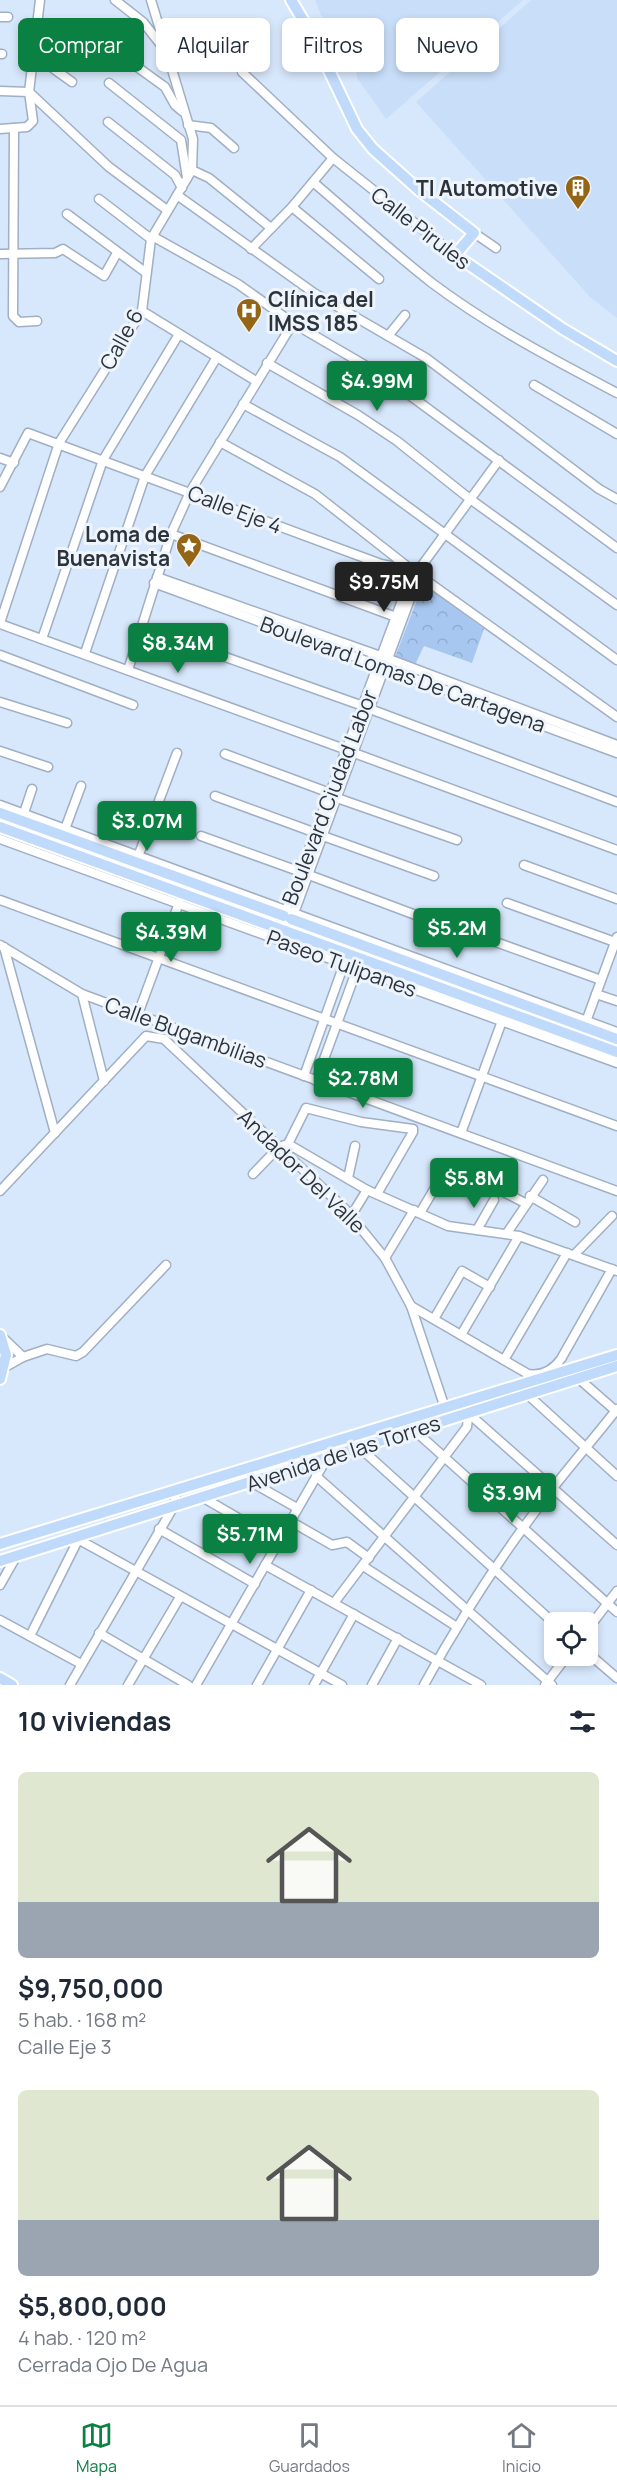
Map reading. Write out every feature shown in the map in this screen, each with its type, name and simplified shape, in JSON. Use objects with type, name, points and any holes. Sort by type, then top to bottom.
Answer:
[{"type":"main road","points":[[291,0],[312,35],[341,100],[357,129],[373,148],[420,191],[474,233],[455,255]]},
{"type":"main road","name":"Calle Pirules","points":[[455,255],[563,329],[617,361]]},
{"type":"main road","points":[[0,813],[289,914],[585,1023],[617,1039]]},
{"type":"main road","points":[[0,827],[617,1052]]},
{"type":"main road","points":[[0,1335],[6,1355],[0,1379]]},
{"type":"main road","name":"Avenida de las Torres","points":[[0,1544],[617,1355]]},
{"type":"main road","name":"Avenida de las Torres","points":[[0,1561],[617,1366]]},
{"type":"main road","points":[[0,1678],[12,1685]]},
{"type":"street","points":[[38,18],[40,0]]},
{"type":"street","name":"Calle 6","points":[[115,0],[143,22],[156,39]]},
{"type":"street","points":[[151,0],[157,18]]},
{"type":"street","points":[[0,129],[27,127],[33,121],[29,92],[31,72]]},
{"type":"street","points":[[58,72],[72,82]]},
{"type":"street","points":[[144,72],[165,87],[175,105],[183,111]]},
{"type":"street","name":"Calle 6","points":[[0,623],[59,443],[142,311],[151,238],[192,170],[193,139],[173,72]]},
{"type":"street","name":"Calle Pirules","points":[[242,72],[333,158],[455,255]]},
{"type":"street","points":[[109,83],[182,140],[187,179]]},
{"type":"street","points":[[0,91],[29,92],[109,167],[167,210]]},
{"type":"street","points":[[108,122],[175,175],[179,192],[251,249],[314,293],[426,358],[599,489],[617,499]]},
{"type":"street","points":[[188,125],[210,128],[234,148]]},
{"type":"street","points":[[14,128],[12,255],[15,320],[37,321]]},
{"type":"street","points":[[251,249],[292,207],[333,158]]},
{"type":"street","points":[[192,170],[209,178],[230,193],[271,228]]},
{"type":"street","points":[[313,182],[431,282],[544,354],[617,393]]},
{"type":"street","points":[[99,199],[151,238],[238,284],[293,323],[385,378],[617,548]]},
{"type":"street","points":[[292,207],[379,279]]},
{"type":"street","points":[[67,214],[145,272]]},
{"type":"street","points":[[474,233],[496,248]]},
{"type":"street","points":[[0,254],[55,253],[63,249],[104,276],[117,253]]},
{"type":"street","points":[[142,311],[256,381]]},
{"type":"street","points":[[388,336],[405,315]]},
{"type":"street","points":[[128,670],[171,534],[190,492],[293,323]]},
{"type":"street","points":[[42,639],[103,460],[179,334]]},
{"type":"street","points":[[85,653],[145,476],[217,357]]},
{"type":"street","points":[[267,363],[358,415],[617,605]]},
{"type":"street","points":[[534,385],[617,434]]},
{"type":"street","points":[[243,404],[340,457],[617,660]]},
{"type":"street","name":"Calle Eje 4","points":[[14,463],[28,433],[381,564],[418,572]]},
{"type":"street","points":[[220,442],[315,494],[617,717]]},
{"type":"street","points":[[0,458],[14,463],[0,487]]},
{"type":"street","name":"Boulevard Ciudad Labor","points":[[384,662],[396,617],[418,572],[499,460]]},
{"type":"street","points":[[171,534],[396,617]]},
{"type":"street","name":"Boulevard Ciudad Labor","points":[[283,930],[418,572]]},
{"type":"street","name":"Boulevard Lomas De Cartagena","points":[[156,580],[617,745]]},
{"type":"street","points":[[0,623],[617,850]]},
{"type":"street","points":[[141,627],[367,708],[617,802]]},
{"type":"street","points":[[0,655],[133,705]]},
{"type":"street","name":"Boulevard Lomas De Cartagena","points":[[384,662],[617,753]]},
{"type":"street","points":[[0,702],[67,723]]},
{"type":"street","points":[[0,751],[48,767]]},
{"type":"street","points":[[139,855],[177,753]]},
{"type":"street","points":[[225,754],[457,840]]},
{"type":"street","points":[[65,829],[81,786]]},
{"type":"street","points":[[24,813],[32,789]]},
{"type":"street","points":[[215,796],[434,876]]},
{"type":"street","points":[[0,805],[139,855],[289,914]]},
{"type":"street","points":[[201,836],[421,917]]},
{"type":"street","name":"Paseo Tulipanes","points":[[0,839],[617,1063]]},
{"type":"street","points":[[524,865],[617,899]]},
{"type":"street","points":[[0,900],[617,1126]]},
{"type":"street","points":[[138,1014],[179,903]]},
{"type":"street","points":[[507,903],[616,940],[614,956],[601,980],[580,1038]]},
{"type":"street","points":[[494,941],[601,980]]},
{"type":"street","points":[[2,946],[55,1133]]},
{"type":"street","name":"Calle Bugambilias","points":[[2,946],[82,994],[617,1191]]},
{"type":"street","points":[[304,1076],[344,964]]},
{"type":"street","points":[[316,1081],[357,969]]},
{"type":"street","points":[[2,1189],[104,1082],[82,994]]},
{"type":"street","points":[[596,994],[617,1001]]},
{"type":"street","points":[[461,1133],[502,1021]]},
{"type":"street","points":[[585,1023],[617,1032]]},
{"type":"street","name":"Andador Del Valle","points":[[104,1082],[146,1036],[169,1041],[351,1216],[386,1258],[411,1306],[445,1408]]},
{"type":"street","points":[[253,1174],[279,1147],[288,1144],[306,1108],[361,1122],[413,1129],[377,1194]]},
{"type":"street","points":[[288,1144],[367,1190],[448,1226],[519,1236],[614,1270],[561,1359],[549,1371],[528,1374],[411,1306]]},
{"type":"street","points":[[348,1178],[355,1146]]},
{"type":"street","points":[[386,1258],[449,1164],[575,1221]]},
{"type":"street","points":[[0,1176],[2,1189]]},
{"type":"street","points":[[507,1233],[543,1180]]},
{"type":"street","points":[[351,1216],[367,1190]]},
{"type":"street","points":[[477,1230],[494,1200]]},
{"type":"street","points":[[504,1360],[570,1253],[612,1216]]},
{"type":"street","points":[[461,1335],[519,1236]]},
{"type":"street","points":[[2,1368],[23,1357],[48,1349],[76,1356],[83,1352],[166,1265]]},
{"type":"street","points":[[434,1319],[462,1271],[490,1287]]},
{"type":"street","points":[[0,1335],[23,1357]]},
{"type":"street","points":[[424,1685],[457,1627],[495,1570],[553,1488],[616,1411],[578,1378]]},
{"type":"street","points":[[527,1394],[617,1476]]},
{"type":"street","points":[[334,1603],[467,1427],[471,1400]]},
{"type":"street","points":[[468,1413],[617,1545]]},
{"type":"street","points":[[414,1430],[617,1612]]},
{"type":"street","points":[[359,1447],[544,1613]]},
{"type":"street","points":[[99,1633],[143,1659],[195,1685],[327,1458]]},
{"type":"street","points":[[316,1476],[548,1684],[560,1666]]},
{"type":"street","points":[[250,1482],[297,1508]]},
{"type":"street","points":[[70,1685],[134,1571],[174,1506],[177,1490]]},
{"type":"street","points":[[202,1497],[278,1541]]},
{"type":"street","points":[[290,1521],[332,1545],[347,1542],[366,1562],[457,1627]]},
{"type":"street","points":[[159,1528],[255,1584]]},
{"type":"street","points":[[30,1636],[76,1538],[342,1685]]},
{"type":"street","points":[[0,1586],[17,1555]]},
{"type":"street","points":[[265,1565],[481,1685]]},
{"type":"street","points":[[257,1685],[311,1590]]},
{"type":"street","points":[[598,1616],[617,1591]]},
{"type":"street","points":[[128,1685],[180,1597]]},
{"type":"street","points":[[314,1685],[354,1614]]},
{"type":"street","points":[[0,1620],[81,1664]]},
{"type":"street","points":[[372,1685],[398,1638]]},
{"type":"street","points":[[598,1662],[617,1678]]},
{"type":"shaded area","points":[[315,0],[523,0],[499,21],[499,18],[396,18],[396,72],[440,72],[386,119],[357,78],[356,72],[384,72],[384,18],[324,18]]},
{"type":"shaded area","points":[[531,0],[617,0],[617,318],[590,297],[416,102],[450,72],[499,72],[499,28]]},
{"type":"green space","points":[[423,584],[484,629],[472,663],[424,646],[414,667],[394,660]]},
{"type":"place","name":"TI Automotive","points":[[578,211]]},
{"type":"place","name":"Clínica del IMSS 185","points":[[249,334]]},
{"type":"place","name":"Loma de Buenavista","points":[[189,569]]}]
